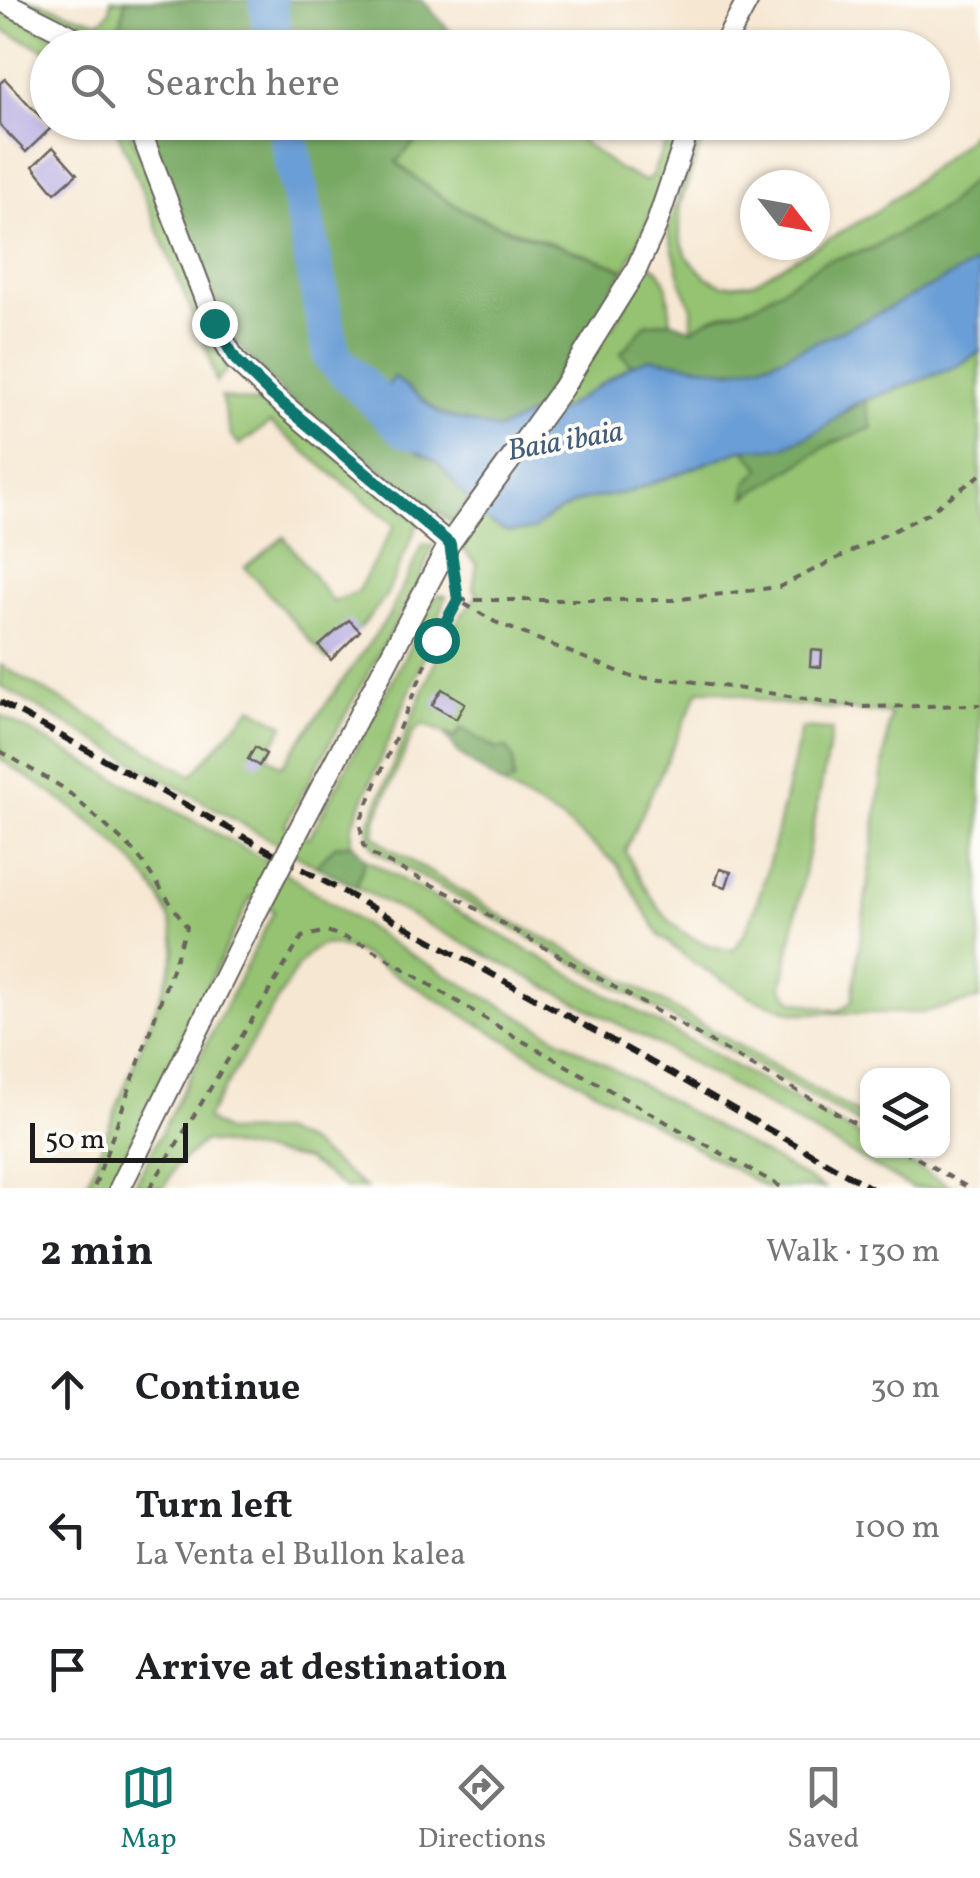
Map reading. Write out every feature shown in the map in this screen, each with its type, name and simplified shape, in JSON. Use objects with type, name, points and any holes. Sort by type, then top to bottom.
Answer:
[{"type":"street","points":[[0,0],[59,30]]},
{"type":"street","points":[[732,30],[748,0]]},
{"type":"street","points":[[144,140],[214,323],[236,360],[286,407],[450,544]]},
{"type":"street","points":[[120,1188],[303,822],[450,544],[562,389],[634,272],[656,226],[685,140]]},
{"type":"path","points":[[458,600],[673,600],[779,587],[927,514],[980,475]]},
{"type":"path","points":[[450,544],[458,600],[436,640],[360,822],[362,845],[374,856],[452,895],[860,1126]]},
{"type":"path","points":[[458,600],[495,622],[632,677],[690,680],[862,707],[980,705]]},
{"type":"path","points":[[0,751],[65,790],[137,854],[187,927],[94,1188]]},
{"type":"path","points":[[150,1188],[302,937],[327,931],[366,944],[512,1035],[783,1188]]},
{"type":"path","points":[[916,1158],[969,1188]]},
{"type":"green space","points":[[21,0],[101,21],[110,11],[111,0],[125,0],[121,23],[112,30],[87,30]]},
{"type":"green space","points":[[125,0],[422,0],[449,30],[121,30]]},
{"type":"green space","points":[[0,10],[42,30],[30,30],[30,43],[0,29]]},
{"type":"green space","points":[[980,122],[980,172],[945,207],[870,249],[823,262],[755,305],[713,317],[692,329],[692,308],[668,231],[696,140],[702,140],[680,204],[680,237],[687,256],[705,276],[723,285],[752,283],[792,260],[830,260],[830,238],[876,212],[963,143]]},
{"type":"green space","points":[[121,140],[134,140],[225,361],[227,370],[216,382],[206,346]]},
{"type":"green space","points":[[152,140],[417,140],[396,162],[448,201],[517,233],[625,270],[532,414],[497,430],[440,414],[393,377],[393,438],[437,462],[470,500],[453,524],[285,396],[230,336]]},
{"type":"green space","points":[[417,140],[580,140],[618,169],[644,181],[651,177],[667,140],[677,140],[643,233],[625,270],[475,215],[396,162]]},
{"type":"green space","points":[[980,172],[980,261],[889,309],[796,352],[737,369],[660,361],[631,365],[621,353],[646,324],[671,321],[692,329],[713,317],[755,305],[823,262],[870,249],[945,207]]},
{"type":"green space","points":[[651,265],[665,282],[671,321],[646,324],[621,353],[631,365],[551,416],[532,414],[595,316],[613,327]]},
{"type":"green space","points":[[980,352],[980,999],[921,1013],[795,1013],[755,999],[694,963],[660,936],[617,864],[562,820],[503,786],[514,781],[497,749],[462,729],[456,738],[423,724],[413,733],[376,819],[374,835],[506,918],[614,974],[860,1115],[860,1124],[376,851],[368,827],[438,654],[450,630],[478,594],[473,589],[477,564],[464,551],[463,538],[480,514],[533,530],[550,516],[583,500],[629,492],[744,449],[761,468],[747,496],[830,444],[871,428],[865,401],[954,368]],"holes":[[[699,690],[718,690],[773,703],[890,714],[852,1002],[838,1011],[792,1000],[782,987],[832,730],[801,728],[764,880],[744,934],[733,950],[711,946],[679,929],[655,902],[625,851]]]},
{"type":"green space","points":[[221,397],[270,405],[419,522],[386,596],[327,660],[245,567],[284,537],[333,602],[357,592],[395,525],[270,423],[239,445],[231,435]]},
{"type":"green space","points":[[865,401],[872,428],[830,444],[746,497],[747,483],[761,468],[744,449],[794,442]]},
{"type":"green space","points":[[423,544],[433,545],[420,579],[285,825],[309,838],[437,595],[446,596],[435,632],[352,826],[352,843],[335,846],[316,866],[0,686],[0,665],[192,775],[252,707],[284,725],[267,756],[282,766],[390,614]]},
{"type":"green space","points":[[0,715],[269,862],[394,945],[824,1188],[767,1188],[357,952],[329,944],[310,952],[296,969],[206,1119],[227,1132],[280,1131],[308,1143],[366,1188],[345,1188],[306,1160],[204,1141],[175,1167],[164,1188],[133,1188],[274,911],[251,897],[109,1188],[85,1188],[165,984],[175,947],[169,918],[155,889],[134,863],[81,815],[0,759]]},
{"type":"green space","points":[[461,728],[496,749],[507,748],[513,758],[514,781],[503,786],[459,754],[444,733],[455,738]]},
{"type":"green space","points":[[352,843],[365,859],[356,887],[316,866],[335,846]]},
{"type":"green space","points":[[365,859],[860,1136],[860,1158],[900,1158],[954,1188],[912,1188],[668,1050],[356,887]]},
{"type":"water","points":[[980,261],[980,352],[954,368],[852,405],[822,429],[782,448],[744,449],[629,492],[583,500],[550,516],[533,530],[507,532],[485,520],[437,462],[393,438],[369,415],[394,377],[440,414],[497,430],[532,414],[551,416],[631,365],[651,358],[731,371],[773,361],[869,318]]},
{"type":"building","points":[[5,79],[30,106],[30,140],[38,140],[26,152],[0,125],[0,83]]},
{"type":"building","points":[[53,147],[77,174],[55,193],[33,166]]},
{"type":"building","points":[[349,620],[360,631],[331,660],[319,646]]},
{"type":"building","points":[[811,650],[822,651],[821,667],[810,666]]},
{"type":"building","points":[[442,689],[465,703],[456,719],[432,705]]},
{"type":"building","points":[[255,747],[266,754],[259,766],[248,759]]},
{"type":"building","points":[[720,869],[731,872],[726,887],[715,884]]},
{"type":"waterway","name":"Baia ibaia","points":[[268,0],[272,30]]},
{"type":"waterway","name":"Baia ibaia","points":[[290,140],[332,357],[404,428],[418,432]]},
{"type":"railway","points":[[0,702],[871,1188]]},
{"type":"route","points":[[214,323],[236,360],[271,394],[450,544],[458,600],[436,640]]}]
